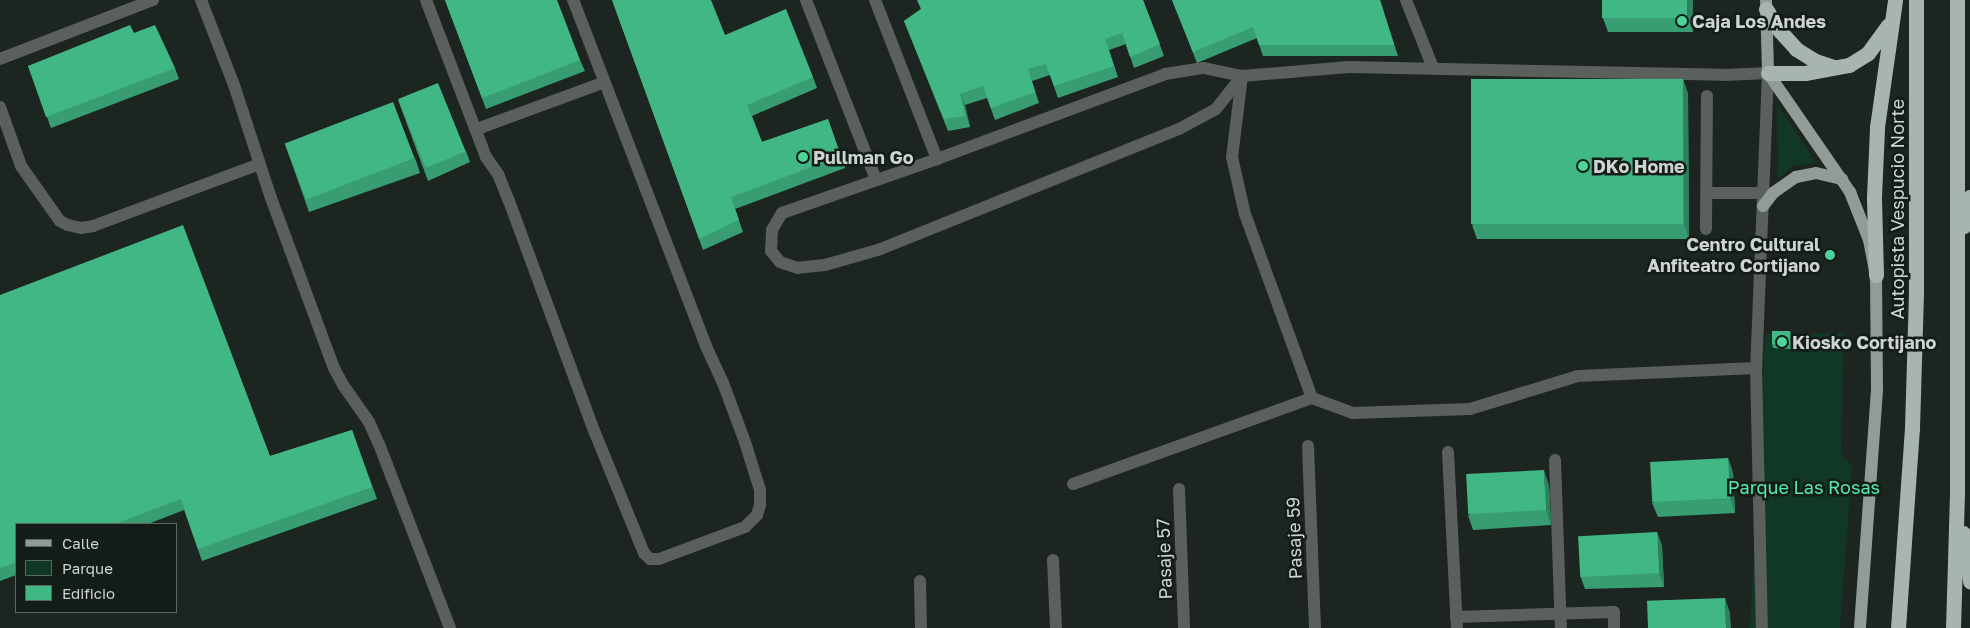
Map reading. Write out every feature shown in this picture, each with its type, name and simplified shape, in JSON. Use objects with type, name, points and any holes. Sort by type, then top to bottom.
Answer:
[{"type":"highway","name":"Autopista Vespucio Norte","points":[[1898,628],[1912,428],[1916,303],[1916,0]]},
{"type":"highway","points":[[1953,628],[1957,494],[1957,0]]},
{"type":"highway","points":[[1766,5],[1780,31],[1802,54],[1821,64],[1840,67]]},
{"type":"highway","points":[[1768,73],[1805,73],[1840,67],[1859,60],[1868,53],[1894,7]]},
{"type":"highway","points":[[1876,275],[1874,198],[1877,127],[1894,7]]},
{"type":"highway","points":[[1958,257],[1970,197]]},
{"type":"highway","points":[[1957,494],[1970,581]]},
{"type":"main road","points":[[1766,5],[1768,73],[1842,179],[1866,230],[1876,275],[1877,390],[1860,628]]},
{"type":"main road","points":[[1763,206],[1773,193],[1796,177],[1816,173],[1842,179]]},
{"type":"street","points":[[0,59],[153,0]]},
{"type":"street","points":[[201,0],[234,85],[260,164],[334,368],[343,385],[369,422],[379,444],[450,628]]},
{"type":"street","points":[[426,0],[477,129],[486,157],[498,174],[509,201],[595,433],[644,553],[650,559],[659,559],[746,527],[757,515],[760,504],[760,490],[730,400],[706,346],[573,0]]},
{"type":"street","points":[[806,0],[876,180]]},
{"type":"street","points":[[875,0],[937,159]]},
{"type":"street","points":[[1406,0],[1433,68]]},
{"type":"street","points":[[1242,76],[1216,109],[1179,129],[881,248],[825,265],[798,268],[780,262],[771,251],[772,230],[782,213],[937,159],[1165,74],[1204,68],[1242,76],[1349,67],[1724,75],[1768,73],[1756,368],[1762,628]]},
{"type":"street","points":[[1242,76],[1232,157],[1243,205],[1269,285],[1312,398]]},
{"type":"street","points":[[477,129],[605,82]]},
{"type":"street","points":[[1706,228],[1707,96]]},
{"type":"street","points":[[0,107],[22,166],[60,221],[81,228],[93,226],[260,164]]},
{"type":"street","points":[[1707,193],[1764,193]]},
{"type":"street","points":[[1073,484],[1312,398],[1353,413],[1470,408],[1578,376],[1756,368]]},
{"type":"street","name":"Pasaje 59","points":[[1308,446],[1316,628]]},
{"type":"street","points":[[1448,452],[1457,622],[1614,612],[1614,628]]},
{"type":"street","points":[[1555,460],[1561,628]]},
{"type":"street","name":"Pasaje 57","points":[[1179,489],[1184,628]]},
{"type":"street","points":[[1053,560],[1056,628]]},
{"type":"street","points":[[920,581],[921,628]]},
{"type":"green space","points":[[1777,104],[1817,164],[1795,165],[1778,179]]},
{"type":"green space","name":"Parque Las Rosas","points":[[1844,333],[1841,453],[1852,466],[1840,628],[1750,628],[1765,334]]},
{"type":"building","points":[[445,0],[557,0],[580,60],[482,98]]},
{"type":"building","points":[[612,0],[711,0],[725,35],[786,9],[813,77],[747,105],[762,142],[828,119],[841,156],[731,197],[739,220],[699,239]]},
{"type":"building","points":[[917,0],[1143,0],[1160,44],[1130,57],[1122,33],[1105,39],[1114,66],[1054,86],[1046,64],[1028,69],[1035,92],[991,108],[983,86],[960,94],[966,116],[944,119],[904,21],[921,9]]},
{"type":"building","points":[[1172,0],[1380,0],[1394,45],[1259,45],[1253,27],[1193,52]]},
{"type":"building","points":[[1602,0],[1687,0],[1687,18],[1602,18]]},
{"type":"building","points":[[130,25],[134,33],[155,25],[175,68],[46,117],[28,66]]},
{"type":"building","name":"DKo Home","points":[[1471,79],[1683,79],[1683,224],[1471,224]]},
{"type":"building","points":[[438,83],[466,152],[426,168],[398,99]]},
{"type":"building","points":[[393,102],[415,158],[306,200],[285,144]]},
{"type":"building","points":[[183,225],[270,456],[352,430],[372,487],[198,549],[181,499],[118,523],[15,523],[15,562],[0,568],[0,295]]},
{"type":"building","name":"Kiosko Cortijano","points":[[1772,331],[1790,331],[1790,344],[1772,344]]},
{"type":"building","points":[[1728,458],[1730,498],[1652,502],[1650,462]]},
{"type":"building","points":[[1544,470],[1546,510],[1468,514],[1466,474]]},
{"type":"building","points":[[1657,532],[1659,573],[1580,577],[1578,536]]},
{"type":"building","points":[[1725,598],[1726,628],[1648,628],[1647,601]]},
{"type":"place","name":"Caja Los Andes","points":[[1682,21]]},
{"type":"place","name":"Pullman Go","points":[[803,157]]},
{"type":"place","name":"DKo Home","points":[[1583,166]]},
{"type":"place","name":"Centro Cultural Anfiteatro Cortijano","points":[[1830,255]]},
{"type":"place","name":"Kiosko Cortijano","points":[[1782,342]]}]
